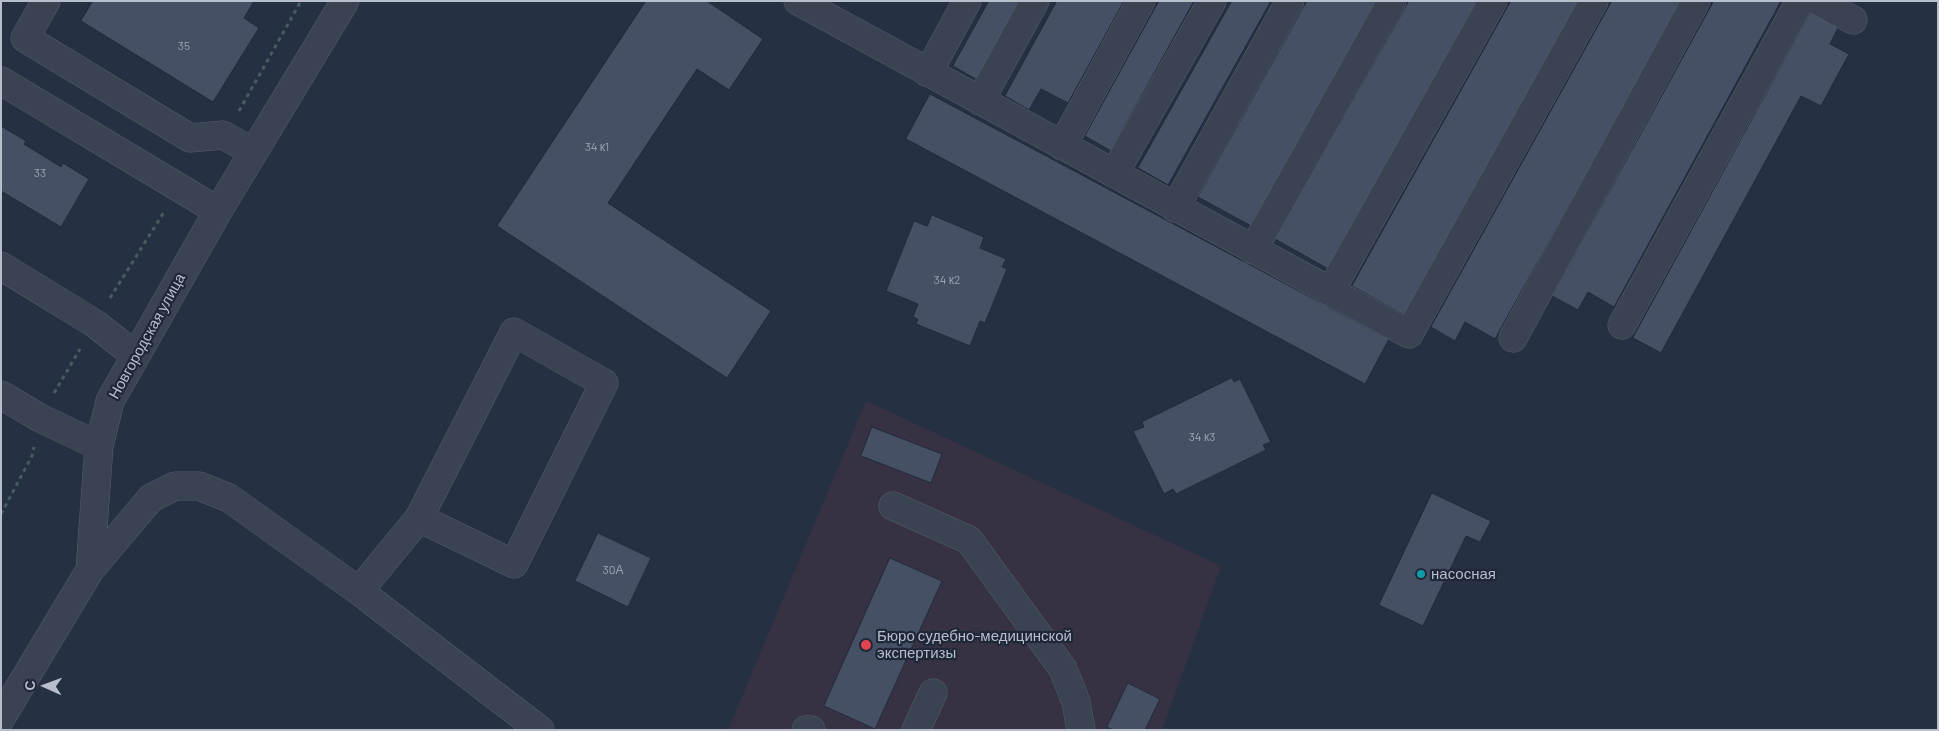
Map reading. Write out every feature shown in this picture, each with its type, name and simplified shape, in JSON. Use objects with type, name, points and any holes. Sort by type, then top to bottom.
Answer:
[{"type":"street","points":[[46,1],[25,38],[190,138],[223,135],[253,152]]},
{"type":"street","name":"Новгородская улица","points":[[1,718],[90,570],[99,446],[110,401],[218,211],[345,1]]},
{"type":"street","points":[[798,1],[1409,334],[1594,1]]},
{"type":"street","points":[[928,73],[967,1]]},
{"type":"street","points":[[980,101],[1035,1]]},
{"type":"street","points":[[1062,146],[1141,1]]},
{"type":"street","points":[[1114,174],[1212,1]]},
{"type":"street","points":[[1175,208],[1290,1]]},
{"type":"street","points":[[1253,250],[1392,1]]},
{"type":"street","points":[[1330,292],[1493,1]]},
{"type":"street","points":[[1513,338],[1696,1]]},
{"type":"street","points":[[1622,325],[1800,1]]},
{"type":"street","points":[[1818,1],[1853,20]]},
{"type":"street","points":[[1,81],[218,211]]},
{"type":"street","points":[[1,266],[94,323],[135,355]]},
{"type":"street","points":[[359,591],[419,518],[514,332],[604,383],[514,564],[419,518]]},
{"type":"street","points":[[1,395],[40,418],[99,446]]},
{"type":"street","points":[[90,570],[151,498],[175,486],[199,486],[229,498],[359,591],[540,730]]},
{"type":"street","points":[[893,506],[969,540],[1062,669],[1076,702],[1081,730]]},
{"type":"street","points":[[916,730],[933,693]]},
{"type":"street","points":[[806,730],[811,730]]},
{"type":"path","points":[[223,135],[232,124],[300,1]]},
{"type":"path","points":[[1,514],[32,456],[40,418],[94,323],[179,188]]},
{"type":"shaded area","points":[[866,401],[1221,566],[1162,730],[728,730]]},
{"type":"building","points":[[93,1],[254,1],[244,18],[259,28],[213,102],[81,21]]},
{"type":"building","points":[[646,1],[707,1],[763,39],[729,90],[697,69],[608,203],[771,311],[727,378],[497,226]]},
{"type":"building","points":[[989,1],[1022,1],[979,81],[953,66]]},
{"type":"building","points":[[1057,1],[1124,1],[1068,103],[1041,89],[1029,110],[1005,96]]},
{"type":"building","points":[[1159,1],[1194,1],[1111,151],[1085,136]]},
{"type":"building","points":[[1232,1],[1271,1],[1168,185],[1138,168]]},
{"type":"building","points":[[1307,1],[1378,1],[1253,227],[1198,197]]},
{"type":"building","points":[[1409,1],[1479,1],[1328,269],[1275,239]]},
{"type":"building","points":[[1511,1],[1579,1],[1404,315],[1352,286]]},
{"type":"building","points":[[1612,1],[1683,1],[1495,339],[1465,322],[1455,341],[1431,327]]},
{"type":"building","points":[[1714,1],[1781,1],[1614,307],[1588,292],[1578,310],[1552,296]]},
{"type":"building","points":[[1811,11],[1839,26],[1830,44],[1849,54],[1821,106],[1801,96],[1661,353],[1633,338]]},
{"type":"building","points":[[930,94],[1389,339],[1365,384],[906,139]]},
{"type":"building","points":[[1,126],[26,141],[24,144],[61,167],[63,163],[89,179],[61,227],[1,191]]},
{"type":"building","points":[[932,215],[984,237],[980,248],[1006,259],[1002,267],[1007,269],[985,323],[980,321],[970,346],[916,324],[918,319],[913,317],[918,304],[886,291],[914,221],[927,226]]},
{"type":"building","points":[[1232,378],[1234,382],[1240,379],[1271,442],[1263,445],[1266,450],[1176,494],[1173,489],[1164,494],[1133,431],[1144,427],[1142,422]]},
{"type":"building","points":[[872,427],[942,454],[931,483],[861,456]]},
{"type":"building","name":"насосная","points":[[1432,493],[1491,521],[1480,542],[1466,536],[1423,626],[1379,605]]},
{"type":"building","points":[[598,533],[651,558],[628,607],[575,581]]},
{"type":"building","points":[[890,558],[942,581],[875,729],[824,706]]},
{"type":"building","points":[[1128,683],[1160,699],[1145,730],[1113,730],[1107,727]]},
{"type":"place","name":"насосная","points":[[1421,574]]},
{"type":"place","name":"Бюро судебно-медицинской экспертизы","points":[[866,645]]}]
